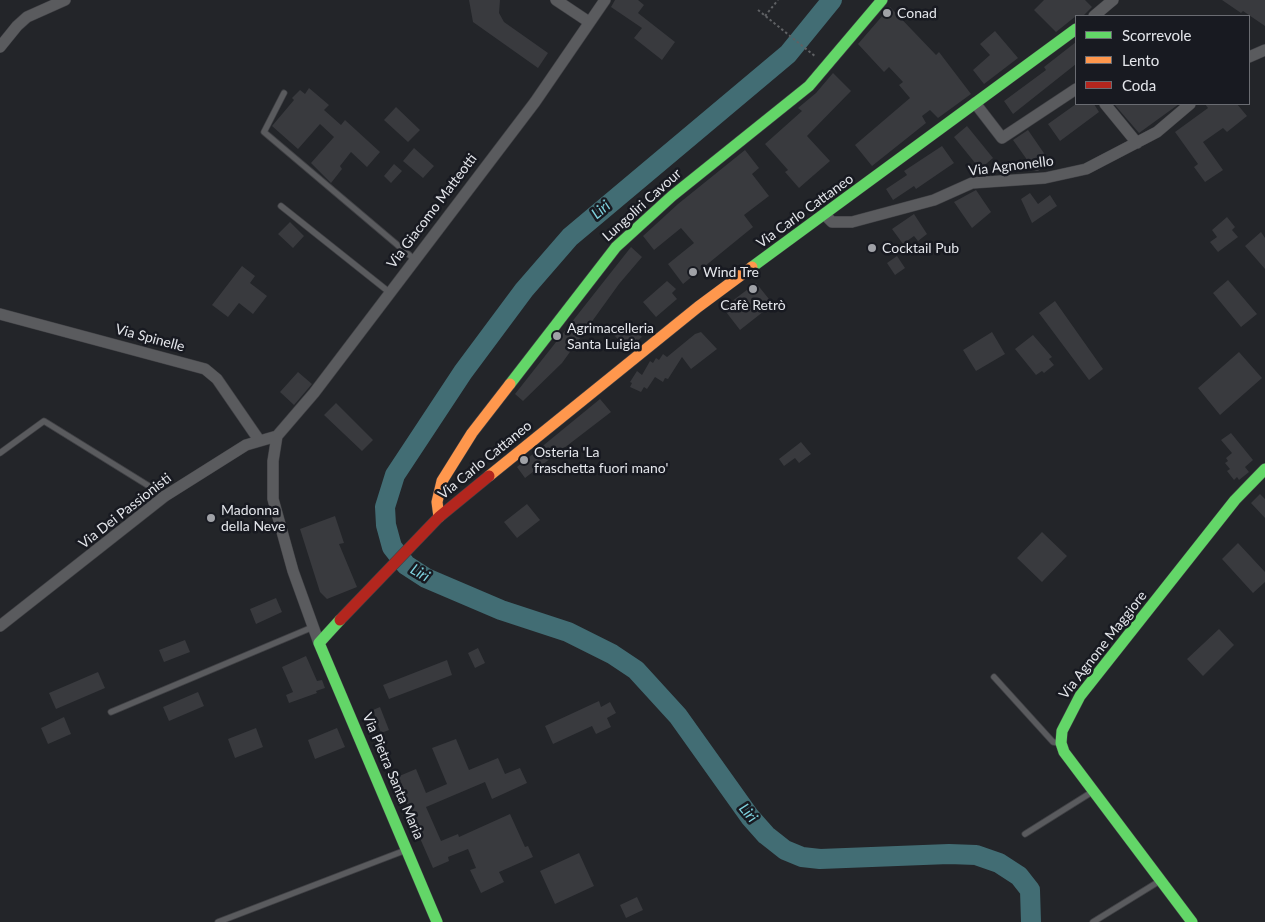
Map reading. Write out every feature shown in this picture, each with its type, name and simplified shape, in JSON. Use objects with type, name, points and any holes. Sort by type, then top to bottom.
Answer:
[{"type":"street","points":[[0,47],[16,26],[27,17],[65,0]]},
{"type":"street","points":[[556,0],[589,22]]},
{"type":"street","name":"Via Giacomo Matteotti","points":[[276,436],[314,393],[535,102],[605,0]]},
{"type":"street","name":"Lungoliri Cavour","points":[[435,521],[442,481],[472,433],[616,247],[672,196],[809,86],[882,0]]},
{"type":"street","points":[[1095,15],[1113,0]]},
{"type":"street","name":"Via Carlo Cattaneo","points":[[319,642],[435,521],[698,307],[1075,30]]},
{"type":"street","points":[[1250,57],[1265,50]]},
{"type":"street","points":[[975,103],[1002,138],[1075,90]]},
{"type":"street","points":[[1106,105],[1137,142]]},
{"type":"street","name":"Via Agnonello","points":[[825,215],[832,222],[852,222],[934,200],[972,183],[1045,178],[1086,169],[1157,132],[1189,105]]},
{"type":"street","name":"Via Spinelle","points":[[0,314],[205,369],[217,379],[259,440]]},
{"type":"street","points":[[276,436],[273,461],[273,499],[293,571],[319,642]]},
{"type":"street","name":"Via Dei Passionisti","points":[[0,626],[166,496],[246,445],[276,436]]},
{"type":"street","name":"Via Agnone Maggiore","points":[[1061,743],[1066,720],[1080,696],[1235,500],[1265,469]]},
{"type":"street","name":"Via Pietra Santa Maria","points":[[319,642],[408,849],[437,922]]},
{"type":"street","points":[[1061,743],[1064,752],[1092,792],[1192,922]]},
{"type":"lane","points":[[284,93],[264,132],[414,259]]},
{"type":"lane","points":[[281,206],[389,292]]},
{"type":"lane","points":[[0,453],[44,421],[166,496]]},
{"type":"lane","points":[[111,712],[313,627]]},
{"type":"lane","points":[[994,677],[1053,742],[1061,743]]},
{"type":"lane","points":[[1026,834],[1092,792]]},
{"type":"lane","points":[[218,922],[408,849]]},
{"type":"lane","points":[[1093,922],[1160,880]]},
{"type":"path","points":[[765,16],[778,0]]},
{"type":"path","points":[[758,10],[816,57]]},
{"type":"building","points":[[469,0],[500,0],[499,13],[504,22],[548,53],[538,68],[473,22]]},
{"type":"building","points":[[615,0],[638,0],[644,5],[638,13],[675,42],[662,60],[634,38],[642,28],[611,7]]},
{"type":"building","points":[[1044,0],[1085,0],[1092,7],[1084,15],[1075,15],[1056,32],[1034,10]]},
{"type":"building","points":[[1222,0],[1265,0],[1265,26],[1243,11],[1241,13]]},
{"type":"building","points":[[890,7],[936,55],[939,52],[971,94],[938,118],[930,110],[922,116],[926,123],[872,166],[855,145],[910,98],[899,85],[903,82],[889,67],[884,72],[858,44]]},
{"type":"building","points":[[995,31],[1018,58],[984,84],[973,70],[990,55],[980,44]]},
{"type":"building","points":[[1075,43],[1075,65],[1013,114],[1004,101],[1046,70],[1044,67]]},
{"type":"building","points":[[833,73],[851,91],[807,136],[830,161],[799,188],[785,172],[788,170],[765,144],[802,111],[798,108],[816,93]]},
{"type":"building","points":[[309,88],[329,105],[324,110],[341,125],[345,120],[380,152],[367,167],[351,152],[340,166],[342,169],[331,183],[311,163],[334,137],[320,124],[298,149],[272,126],[294,100],[292,98],[300,90],[305,94]]},
{"type":"building","points":[[1075,105],[1095,105],[1099,112],[1060,141],[1048,124]]},
{"type":"building","points":[[1115,105],[1178,105],[1139,133]]},
{"type":"building","points":[[1206,105],[1238,105],[1247,116],[1227,132],[1223,128],[1203,142],[1223,170],[1205,182],[1194,167],[1198,164],[1175,132],[1208,108]]},
{"type":"building","points":[[396,107],[420,130],[408,142],[384,120]]},
{"type":"building","points":[[967,126],[993,158],[980,169],[954,137]]},
{"type":"building","points":[[1028,130],[1050,162],[1038,171],[1035,171],[1013,140]]},
{"type":"building","points":[[942,146],[954,163],[916,189],[914,186],[893,200],[886,189],[907,175],[904,171]]},
{"type":"building","points":[[414,148],[434,166],[423,178],[403,161]]},
{"type":"building","points":[[745,150],[759,168],[752,174],[769,196],[744,215],[753,227],[683,284],[668,264],[694,243],[681,228],[654,250],[643,236],[678,204]]},
{"type":"building","points":[[394,164],[402,171],[391,183],[384,176]]},
{"type":"building","points":[[976,190],[991,212],[972,228],[954,202]]},
{"type":"building","points":[[1030,193],[1038,204],[1050,195],[1057,206],[1032,223],[1021,199]]},
{"type":"building","points":[[914,214],[927,234],[918,241],[914,236],[903,244],[892,229]]},
{"type":"building","points":[[1227,217],[1235,227],[1232,230],[1238,237],[1218,252],[1210,242],[1217,237],[1212,230]]},
{"type":"building","points":[[290,222],[304,236],[293,248],[278,234]]},
{"type":"building","points":[[1261,232],[1265,238],[1265,269],[1245,246]]},
{"type":"building","points":[[631,247],[642,257],[619,284],[562,363],[523,401],[515,394]]},
{"type":"building","points":[[897,256],[905,268],[895,275],[887,263]]},
{"type":"building","points":[[242,266],[255,276],[250,283],[267,296],[253,314],[239,303],[228,317],[212,305]]},
{"type":"building","points":[[1228,280],[1257,314],[1241,327],[1213,293]]},
{"type":"building","points":[[667,281],[676,289],[672,293],[677,299],[656,317],[643,302]]},
{"type":"building","points":[[756,283],[773,304],[740,330],[723,308]]},
{"type":"building","points":[[1055,301],[1103,369],[1089,380],[1039,313]]},
{"type":"building","points":[[629,322],[642,337],[627,349],[614,335]]},
{"type":"building","points":[[701,332],[717,349],[691,369],[682,357],[668,379],[665,378],[663,382],[655,377],[647,389],[644,387],[641,392],[630,387],[632,383],[630,382],[637,371],[642,375],[650,361],[653,363],[656,358],[659,360],[663,354],[667,357],[695,334]]},
{"type":"building","points":[[992,332],[1005,354],[976,371],[963,350]]},
{"type":"building","points":[[1033,335],[1052,357],[1049,359],[1054,365],[1044,373],[1042,371],[1036,375],[1015,349]]},
{"type":"building","points":[[1239,352],[1262,378],[1220,415],[1198,388]]},
{"type":"building","points":[[298,372],[312,384],[294,405],[280,392]]},
{"type":"building","points":[[600,399],[611,412],[525,478],[517,467]]},
{"type":"building","points":[[336,403],[373,440],[362,451],[324,415]]},
{"type":"building","points":[[1231,433],[1253,460],[1245,467],[1249,472],[1239,480],[1237,477],[1234,480],[1227,471],[1230,469],[1225,463],[1228,461],[1226,458],[1232,453],[1221,440]]},
{"type":"building","points":[[801,442],[811,454],[799,463],[795,458],[784,466],[779,459]]},
{"type":"building","points":[[1260,494],[1265,499],[1265,518],[1251,503]]},
{"type":"building","points":[[527,504],[540,520],[517,538],[504,522]]},
{"type":"building","points":[[335,516],[344,543],[339,544],[357,587],[327,599],[320,592],[300,529]]},
{"type":"building","points":[[1042,532],[1067,556],[1042,582],[1017,558]]},
{"type":"building","points":[[1238,543],[1265,572],[1265,582],[1253,593],[1222,559]]},
{"type":"building","points":[[276,598],[282,612],[256,624],[250,609]]},
{"type":"building","points":[[1219,629],[1234,645],[1203,676],[1187,659]]},
{"type":"building","points":[[185,640],[190,652],[164,662],[159,650]]},
{"type":"building","points":[[478,648],[485,663],[475,668],[468,653]]},
{"type":"building","points":[[306,656],[317,681],[322,680],[325,688],[316,691],[317,693],[289,703],[286,695],[293,692],[282,667]]},
{"type":"building","points":[[447,660],[452,675],[389,699],[383,685]]},
{"type":"building","points":[[98,672],[105,688],[56,709],[49,693]]},
{"type":"building","points":[[198,692],[204,706],[169,721],[163,707]]},
{"type":"building","points":[[599,701],[601,707],[610,702],[616,713],[607,718],[611,727],[596,734],[592,726],[553,744],[545,726]]},
{"type":"building","points":[[380,707],[389,730],[381,733],[373,710]]},
{"type":"building","points":[[64,717],[71,734],[48,744],[41,728]]},
{"type":"building","points":[[256,728],[263,747],[235,758],[228,739]]},
{"type":"building","points":[[337,728],[345,747],[315,759],[308,740]]},
{"type":"building","points":[[456,739],[469,770],[498,758],[505,774],[520,768],[527,783],[492,799],[485,782],[426,807],[441,841],[458,834],[459,837],[510,814],[525,847],[528,846],[533,857],[499,872],[504,882],[481,893],[470,870],[476,868],[468,849],[448,857],[449,861],[433,868],[397,777],[416,769],[426,793],[447,784],[432,748]]},
{"type":"building","points":[[579,853],[594,886],[555,904],[540,871]]},
{"type":"building","points":[[637,897],[643,910],[626,918],[620,905]]},
{"type":"waterway","name":"Liri","points":[[832,0],[788,54],[570,237],[524,290],[463,372],[395,475],[385,507],[386,525],[392,547],[406,565],[426,578],[501,610],[568,632],[612,654],[636,670],[678,716],[750,817],[766,835],[785,850],[802,857],[820,859],[949,854],[976,855],[999,863],[1019,876],[1030,890],[1031,922]]},
{"type":"traffic: fast","points":[[510,384],[616,247],[672,196],[809,86],[882,0]]},
{"type":"traffic: fast","points":[[752,267],[1075,30]]},
{"type":"traffic: fast","points":[[1192,922],[1064,752],[1061,743],[1062,731],[1080,696],[1235,500],[1265,469]]},
{"type":"traffic: fast","points":[[340,620],[319,643],[437,922]]},
{"type":"traffic: slow","points":[[489,476],[698,307],[752,267]]},
{"type":"traffic: slow","points":[[439,517],[437,502],[442,481],[472,433],[510,384]]},
{"type":"traffic: jam","points":[[340,620],[439,517],[489,476]]},
{"type":"place","name":"Conad","points":[[887,13]]},
{"type":"place","name":"Cocktail Pub","points":[[872,248]]},
{"type":"place","name":"Wind Tre","points":[[693,272]]},
{"type":"place","name":"Cafè Retrò","points":[[753,289]]},
{"type":"place","name":"Agrimacelleria Santa Luigia","points":[[557,336]]},
{"type":"place","name":"Osteria 'La fraschetta fuori mano'","points":[[524,460]]},
{"type":"place","name":"Madonna della Neve","points":[[211,518]]}]
